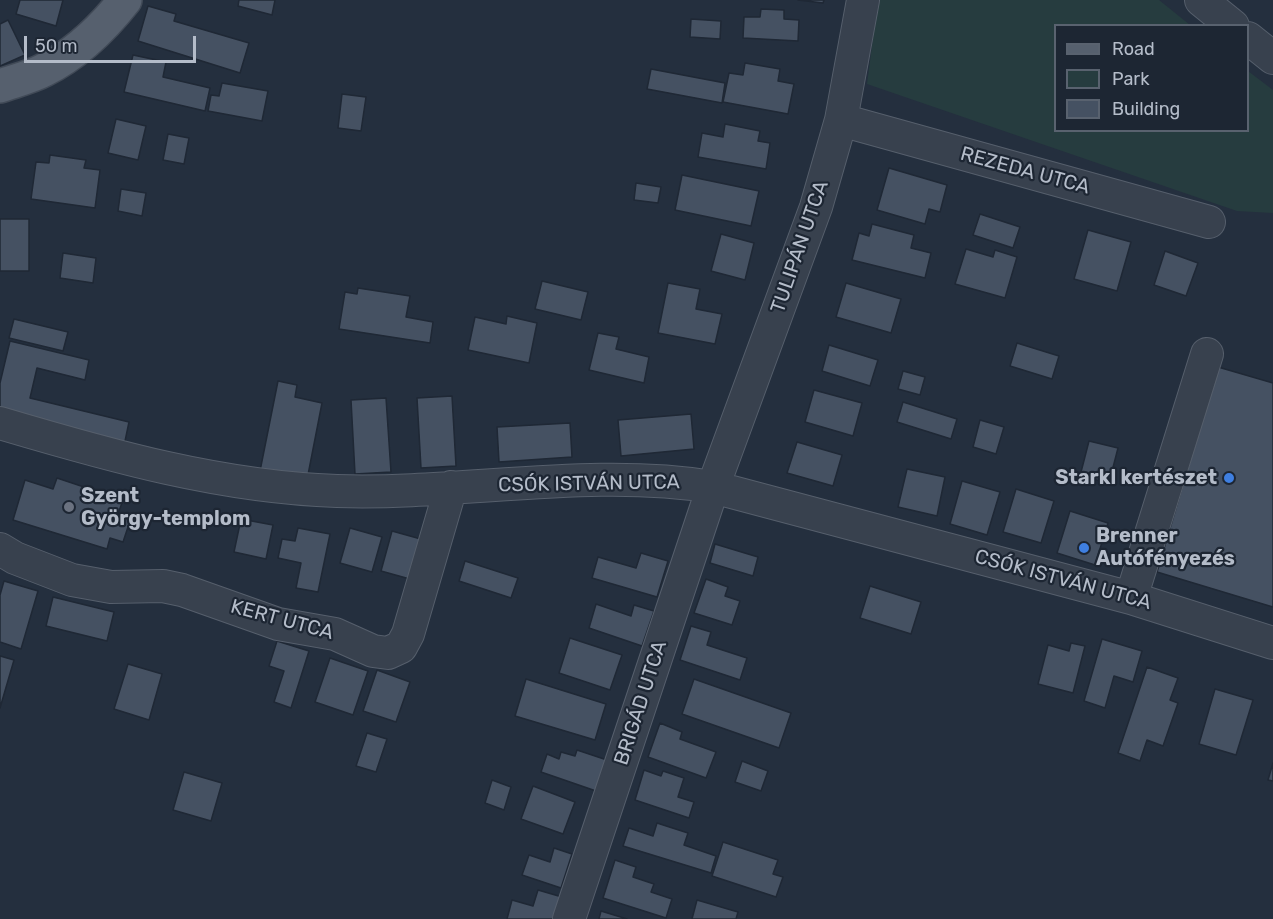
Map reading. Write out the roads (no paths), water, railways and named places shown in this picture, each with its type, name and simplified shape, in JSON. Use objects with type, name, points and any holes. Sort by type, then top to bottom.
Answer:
[{"type":"main road","points":[[0,86],[44,70],[78,48],[108,22],[125,0]]},
{"type":"street","name":"TULIPÁN UTCA","points":[[713,487],[816,207],[840,120],[863,0]]},
{"type":"street","points":[[1201,0],[1231,24]]},
{"type":"street","points":[[1249,39],[1273,58]]},
{"type":"street","name":"REZEDA UTCA","points":[[840,120],[1209,222]]},
{"type":"street","points":[[1131,598],[1207,354]]},
{"type":"street","name":"CSÓK ISTVÁN UTCA","points":[[0,423],[122,458],[192,474],[280,488],[350,491],[666,479],[713,487],[1131,598],[1273,643]]},
{"type":"street","name":"KERT UTCA","points":[[0,549],[15,558],[72,580],[111,587],[163,586],[182,590],[278,624],[335,634],[373,651],[388,653],[401,647],[408,634],[451,487]]},
{"type":"street","name":"BRIGÁD UTCA","points":[[569,919],[713,487]]},
{"type":"place","name":"Starkl kertészet","points":[[1229,478]]},
{"type":"place","name":"Szent György-templom","points":[[69,507]]},
{"type":"place","name":"Brenner Autófényezés","points":[[1084,548]]}]
